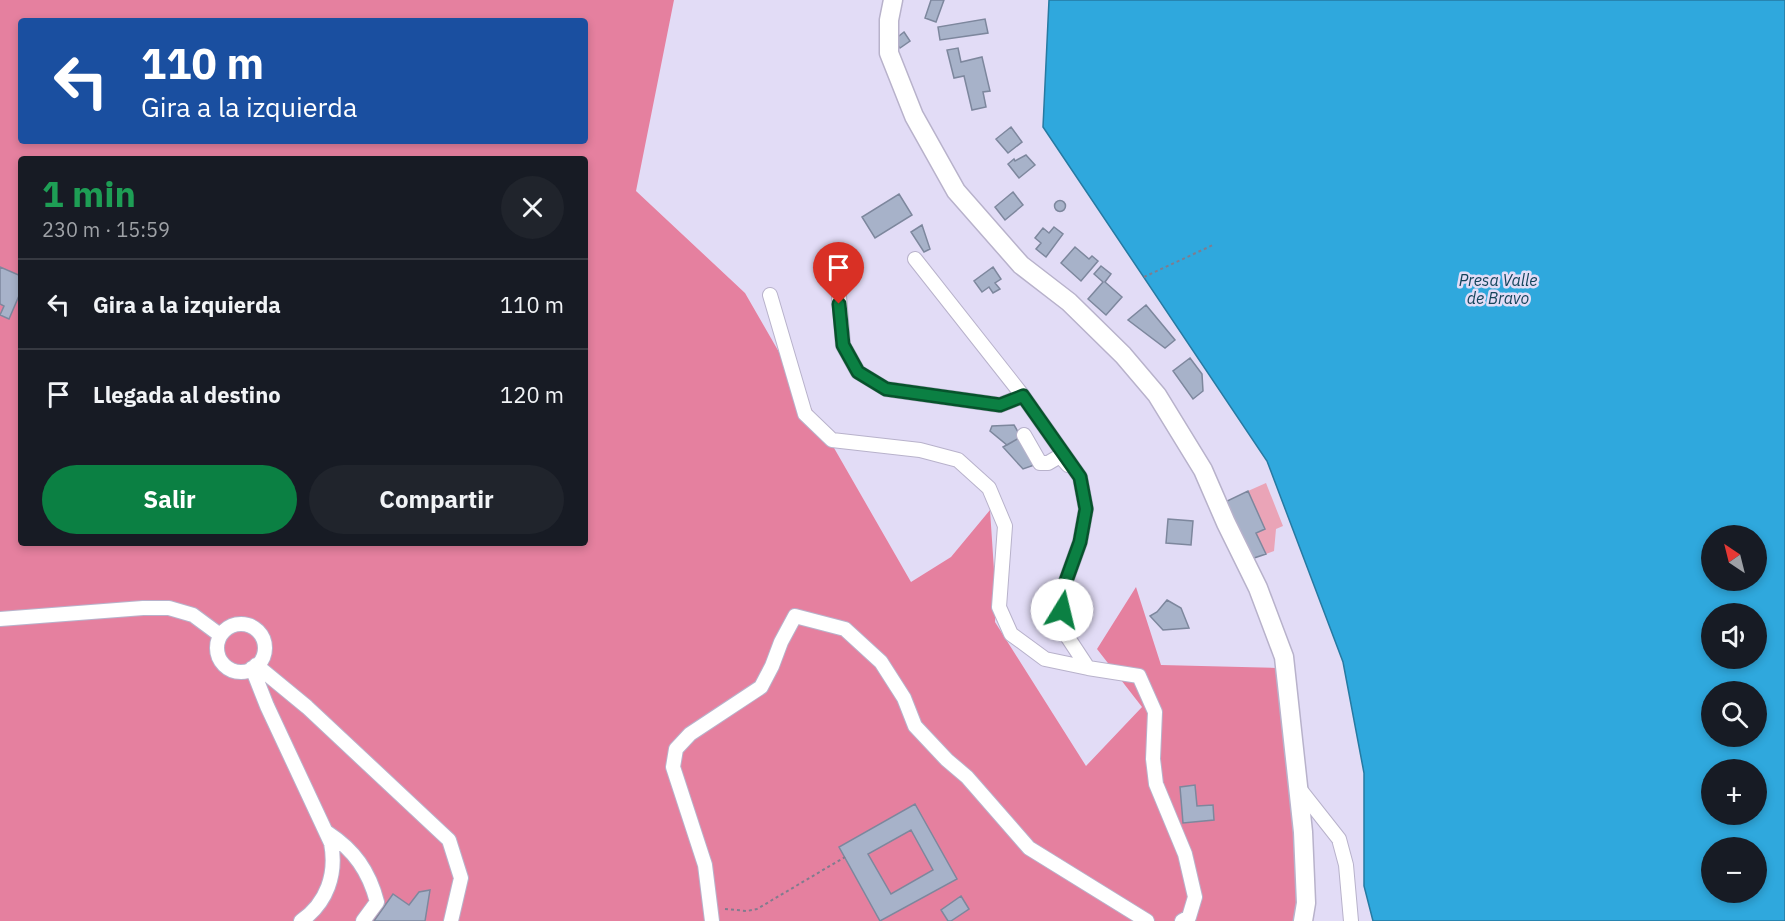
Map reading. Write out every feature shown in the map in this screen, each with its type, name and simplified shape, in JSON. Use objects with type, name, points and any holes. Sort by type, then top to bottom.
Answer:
[{"type":"main road","points":[[893,0],[889,20],[889,53],[914,116],[956,191],[1021,265],[1069,302],[1123,355],[1157,395],[1203,470],[1258,588],[1284,657],[1303,832],[1306,903],[1304,921]]},
{"type":"street","points":[[915,260],[1023,396],[1080,477],[1086,509],[1080,542],[1062,592],[1061,627],[1088,668]]},
{"type":"street","points":[[838,284],[843,345],[858,372],[886,389],[1000,405],[1023,396]]},
{"type":"street","points":[[770,295],[806,414],[832,440],[920,450],[958,460],[989,488],[1005,526],[999,607],[1011,634],[1045,659],[1139,676],[1155,712],[1153,759],[1156,784],[1185,854],[1195,897],[1190,917],[1182,921]]},
{"type":"street","points":[[1024,435],[1040,463],[1048,463],[1060,456],[1080,477]]},
{"type":"street","points":[[0,619],[170,608],[193,615],[220,635]]},
{"type":"street","points":[[711,914],[705,865],[673,768],[676,749],[690,734],[761,687],[795,616],[845,629],[881,662],[904,698],[915,726],[947,760],[967,777],[1029,848],[1147,921]]},
{"type":"street","points":[[238,624],[248,625],[257,630],[263,638],[265,648],[262,658],[254,667],[238,671],[230,669],[222,663],[217,647],[220,635],[229,627],[238,624]]},
{"type":"street","points":[[254,667],[267,706],[328,833],[333,853],[329,885],[320,903],[301,921]]},
{"type":"street","points":[[254,667],[307,707],[449,840],[461,878],[451,921]]},
{"type":"street","points":[[1297,785],[1339,839],[1346,865],[1351,921]]},
{"type":"street","points":[[328,833],[355,855],[369,876],[377,902],[363,921]]},
{"type":"path","points":[[1144,277],[1213,245]]},
{"type":"path","points":[[711,914],[758,909],[844,857]]},
{"type":"shaded area","points":[[0,0],[674,0],[636,191],[745,293],[911,582],[951,557],[990,510],[996,600],[995,622],[1086,766],[1142,707],[1097,649],[1136,587],[1161,665],[1277,668],[1295,842],[1300,906],[1297,921],[0,921]]},
{"type":"shaded area","points":[[1266,483],[1283,526],[1276,529],[1274,551],[1266,554],[1256,533],[1265,529],[1248,491]]},
{"type":"water","name":"Presa Valle de Bravo","points":[[1049,0],[1785,0],[1785,921],[1373,921],[1364,886],[1364,773],[1343,662],[1267,461],[1043,127]]},
{"type":"building","points":[[931,0],[944,0],[936,22],[925,18]]},
{"type":"building","points":[[985,19],[988,33],[940,40],[938,27]]},
{"type":"building","points":[[904,32],[910,41],[900,48],[894,40]]},
{"type":"building","points":[[958,48],[961,62],[982,57],[990,91],[983,92],[986,107],[972,110],[964,76],[954,78],[947,50]]},
{"type":"building","points":[[1011,127],[1022,142],[1008,153],[996,139]]},
{"type":"building","points":[[1026,155],[1035,165],[1019,178],[1008,164]]},
{"type":"building","points":[[1013,192],[1023,205],[1005,220],[995,207]]},
{"type":"building","points":[[899,194],[912,215],[875,238],[862,217]]},
{"type":"building","points":[[1060,200],[1066,206],[1060,212],[1054,206]]},
{"type":"building","points":[[922,225],[930,249],[924,252],[911,232]]},
{"type":"building","points":[[1054,227],[1063,234],[1046,257],[1036,249],[1041,243],[1035,238],[1043,228],[1049,233]]},
{"type":"building","points":[[1075,247],[1089,259],[1092,256],[1098,261],[1081,281],[1061,263]]},
{"type":"building","points":[[1101,266],[1111,274],[1105,282],[1122,297],[1106,315],[1088,299],[1103,282],[1094,274]]},
{"type":"building","points":[[0,267],[18,275],[18,298],[9,319],[0,315],[4,306],[0,304]]},
{"type":"building","points":[[993,267],[1001,279],[995,283],[1000,289],[993,293],[989,287],[982,292],[974,281]]},
{"type":"building","points":[[1146,305],[1175,340],[1165,348],[1128,320]]},
{"type":"building","points":[[1190,358],[1202,374],[1203,391],[1193,399],[1173,371]]},
{"type":"building","points":[[1014,425],[1021,437],[1007,445],[990,431],[992,426]]},
{"type":"building","points":[[1021,437],[1037,464],[1023,469],[1003,447]]},
{"type":"building","points":[[1248,491],[1265,529],[1256,533],[1266,554],[1251,559],[1225,502]]},
{"type":"building","points":[[1168,519],[1193,521],[1191,545],[1166,543]]},
{"type":"building","points":[[1167,600],[1181,608],[1189,628],[1163,630],[1150,616],[1157,612]]},
{"type":"building","points":[[1195,785],[1197,806],[1213,805],[1214,820],[1183,823],[1180,787]]},
{"type":"building","points":[[915,804],[957,879],[880,921],[839,847]],"holes":[[[911,830],[933,870],[891,894],[868,854]]]},
{"type":"building","points":[[430,890],[425,921],[374,921],[393,894],[409,905],[419,892]]},
{"type":"building","points":[[961,896],[969,909],[948,921],[941,910]]},
{"type":"route","points":[[839,304],[843,345],[858,372],[886,389],[1000,405],[1023,396],[1080,477],[1086,509],[1080,542],[1062,592],[1062,610]]}]
